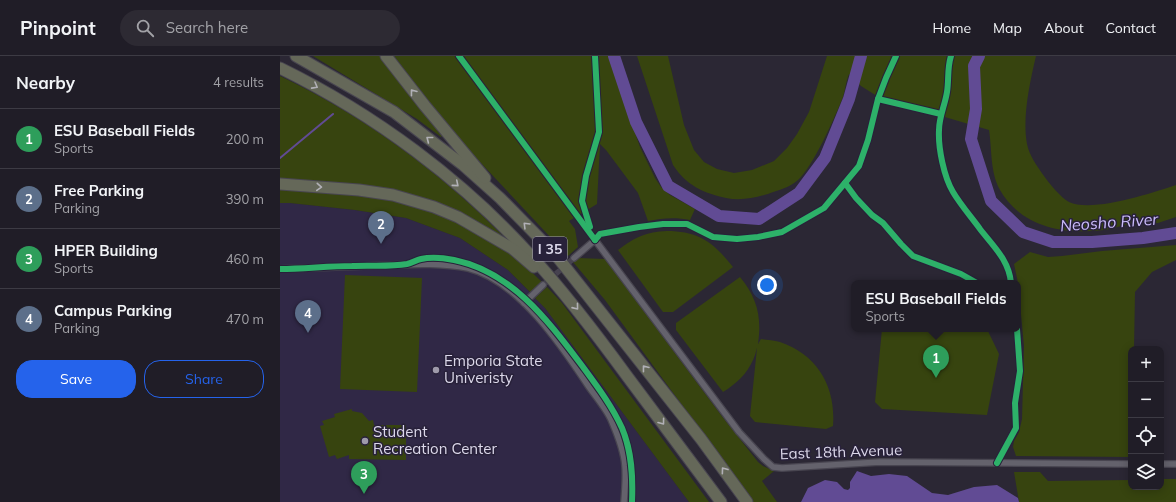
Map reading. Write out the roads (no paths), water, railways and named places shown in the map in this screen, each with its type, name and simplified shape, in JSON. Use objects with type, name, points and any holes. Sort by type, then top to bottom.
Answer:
[{"type":"highway","name":"I 35","points":[[296,56],[394,112],[463,165],[500,198],[555,254],[701,439],[747,502]]},
{"type":"highway","points":[[386,56],[500,198]]},
{"type":"highway","name":"I 35","points":[[280,68],[354,109],[421,155],[501,224],[575,306],[721,502]]},
{"type":"highway","points":[[280,184],[366,191],[393,195],[434,207],[458,217],[513,249],[565,295]]},
{"type":"street","name":"East 18th Avenue","points":[[574,258],[595,240],[739,432],[773,467],[803,467],[880,462],[1128,464]]},
{"type":"street","points":[[280,270],[337,266],[444,264],[482,272],[493,278],[524,303],[567,354],[612,420],[622,448],[625,466],[624,502]]},
{"type":"street","points":[[524,303],[543,285]]},
{"type":"street","points":[[1164,464],[1176,464]]},
{"type":"waterway","name":"Neosho River","points":[[614,56],[636,122],[668,186],[719,216],[759,219],[799,193],[825,158],[849,99],[861,56]]},
{"type":"waterway","name":"Neosho River","points":[[979,56],[974,66],[976,109],[971,139],[991,201],[1023,232],[1053,242],[1092,242],[1143,238],[1176,233]]},
{"type":"waterway","points":[[280,158],[333,114]]},
{"type":"tunnel","points":[[543,285],[574,258]]},
{"type":"place","name":"Free Parking","points":[[381,244]]},
{"type":"place","name":"Campus Parking","points":[[308,333]]},
{"type":"place","name":"Emporia State Univeristy","points":[[436,370]]},
{"type":"place","name":"ESU Baseball Fields","points":[[936,378]]},
{"type":"place","name":"Student Recreation Center","points":[[365,441]]},
{"type":"place","name":"HPER Building","points":[[364,494]]}]
